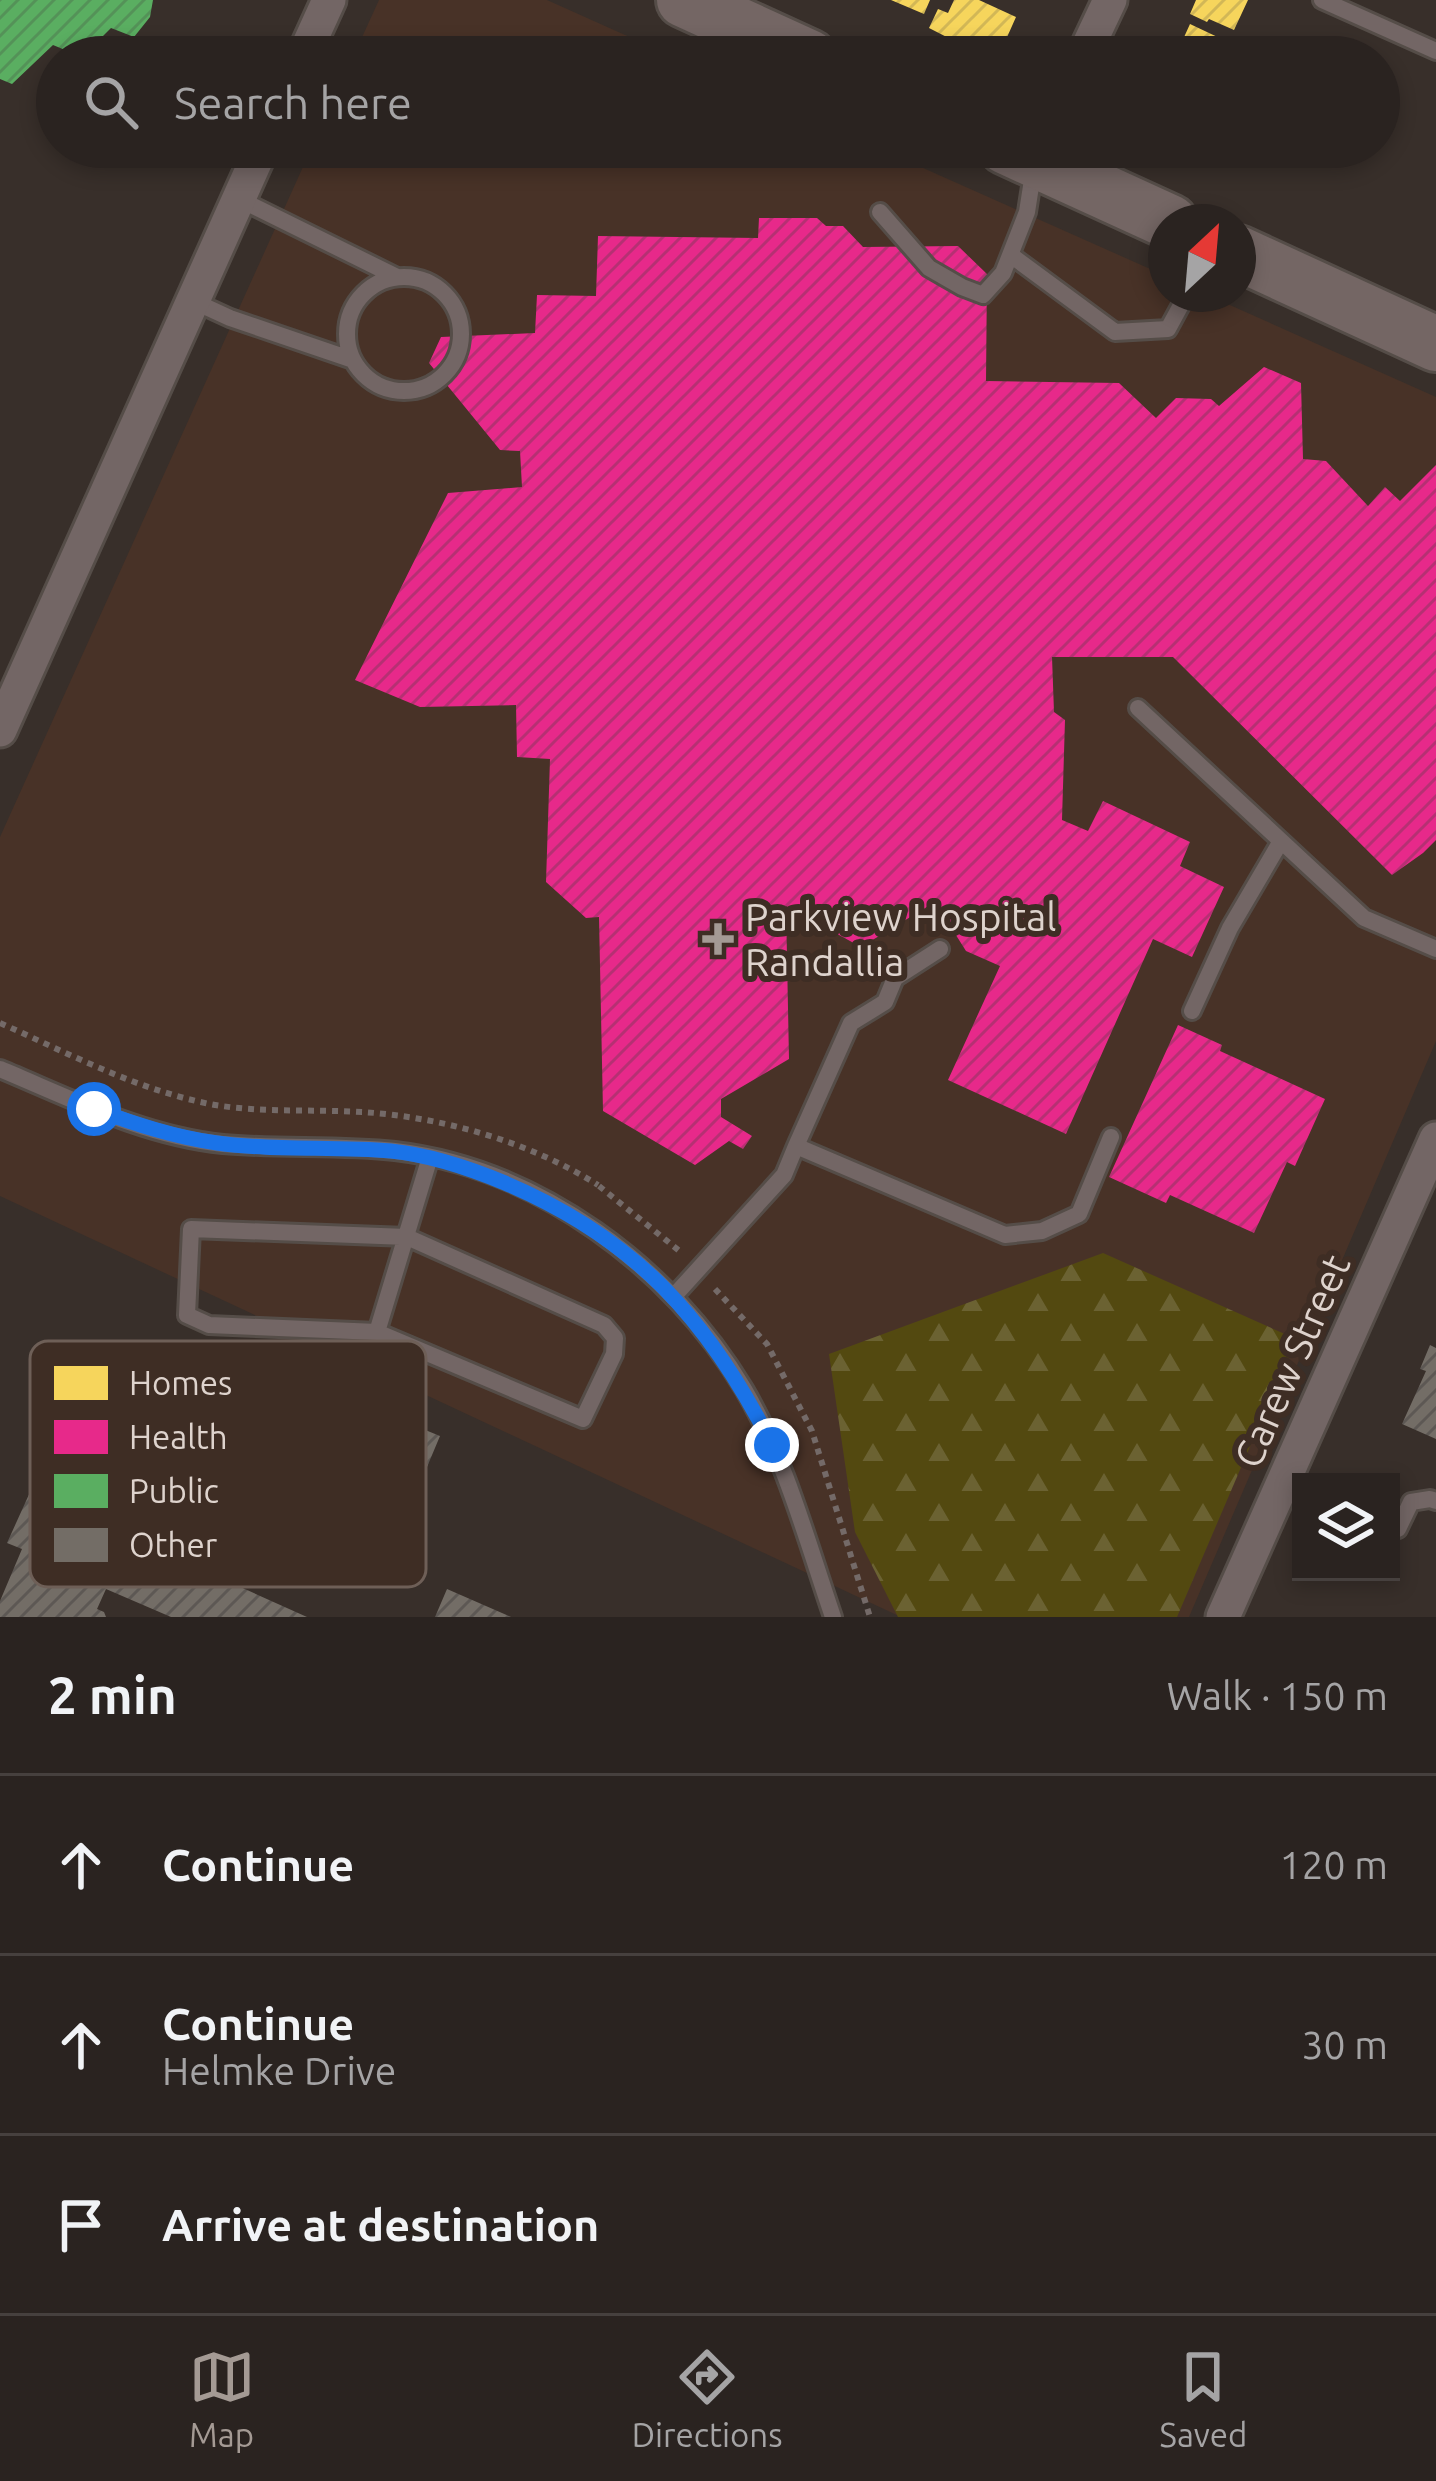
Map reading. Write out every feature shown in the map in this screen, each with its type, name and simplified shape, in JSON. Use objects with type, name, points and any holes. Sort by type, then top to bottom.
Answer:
[{"type":"main road","points":[[684,0],[762,36]]},
{"type":"main road","points":[[1061,168],[1148,211]]},
{"type":"main road","points":[[1256,261],[1436,344]]},
{"type":"street","points":[[312,36],[328,0]]},
{"type":"street","points":[[1093,36],[1110,0]]},
{"type":"street","points":[[0,730],[253,168]]},
{"type":"street","name":"Carew Street","points":[[1223,1617],[1436,1139]]},
{"type":"lane","points":[[1322,0],[1436,51]]},
{"type":"lane","points":[[880,212],[929,268],[983,295],[1003,273],[1027,212],[1027,168]]},
{"type":"lane","points":[[239,199],[398,278]]},
{"type":"lane","points":[[1012,256],[1115,332],[1168,329],[1177,312]]},
{"type":"lane","points":[[398,278],[432,284],[446,295],[460,327],[460,344],[444,375],[412,390],[378,385],[353,360],[348,345],[350,314],[369,289],[398,278]]},
{"type":"lane","points":[[193,301],[353,360]]},
{"type":"lane","points":[[1138,708],[1364,918],[1436,949]]},
{"type":"lane","points":[[1192,1011],[1230,928],[1281,841]]},
{"type":"lane","points":[[674,1296],[784,1174],[851,1023],[885,1002],[895,978],[940,949]]},
{"type":"lane","points":[[0,1069],[155,1131],[221,1144],[430,1157],[504,1182],[588,1224],[674,1296],[745,1390],[794,1503],[833,1617]]},
{"type":"lane","points":[[796,1146],[1005,1234],[1042,1231],[1079,1214],[1111,1137]]},
{"type":"lane","points":[[377,1332],[430,1157]]},
{"type":"lane","points":[[398,1341],[377,1332],[209,1325],[188,1315],[190,1229],[406,1237],[604,1325],[615,1338],[614,1354],[583,1419],[426,1353]]},
{"type":"lane","points":[[1400,1525],[1411,1502],[1436,1502]]},
{"type":"path","points":[[0,1023],[147,1088],[216,1105],[410,1117],[527,1150],[598,1185]]},
{"type":"shaded area","points":[[379,0],[547,0],[627,36],[363,36]]},
{"type":"shaded area","name":"Parkview Hospital Randallia","points":[[303,168],[923,168],[1148,268],[1148,312],[1245,312],[1436,397],[1436,1041],[1189,1617],[901,1617],[426,1395],[426,1341],[310,1341],[0,1196],[0,837]]},
{"type":"green space","points":[[1103,1253],[1296,1339],[1177,1617],[898,1617],[855,1532],[829,1354]]},
{"type":"building: Homes","points":[[891,0],[930,0],[924,14]]},
{"type":"building: Homes","points":[[954,0],[979,0],[1016,17],[1008,36],[945,36],[929,28],[938,9],[948,13]]},
{"type":"building: Homes","points":[[1196,0],[1248,0],[1234,30],[1190,14]]},
{"type":"building: Homes","points":[[1190,24],[1215,36],[1185,36]]},
{"type":"building: Health","points":[[759,218],[817,218],[826,226],[843,226],[863,247],[958,246],[987,274],[986,381],[1119,383],[1156,418],[1176,398],[1211,399],[1219,406],[1264,367],[1301,383],[1303,459],[1326,461],[1368,506],[1385,487],[1400,501],[1436,465],[1436,840],[1392,875],[1173,657],[1052,657],[1054,712],[1065,720],[1062,820],[1088,831],[1103,801],[1190,842],[1180,866],[1224,887],[1192,957],[1153,939],[1066,1134],[948,1080],[1000,966],[966,951],[935,902],[861,947],[786,906],[789,1059],[721,1099],[721,1117],[752,1136],[743,1149],[729,1141],[695,1165],[603,1111],[599,917],[586,918],[546,882],[550,759],[517,757],[516,705],[420,707],[355,680],[448,493],[522,487],[520,451],[500,450],[429,363],[441,337],[535,333],[537,295],[596,296],[598,236],[758,238]]},
{"type":"building: Health","points":[[1178,1025],[1222,1045],[1220,1051],[1325,1099],[1295,1166],[1287,1162],[1254,1233],[1170,1195],[1166,1203],[1109,1177]]},
{"type":"building: Public","points":[[0,0],[153,0],[150,17],[135,36],[111,28],[103,36],[36,36],[36,61],[12,84],[0,79]]},
{"type":"building: Other","points":[[1430,1345],[1436,1348],[1436,1439],[1402,1424],[1426,1371],[1420,1369]]},
{"type":"building: Other","points":[[426,1430],[440,1436],[426,1469]]},
{"type":"building: Other","points":[[30,1492],[30,1587],[240,1587],[307,1617],[171,1617],[106,1589],[97,1609],[106,1617],[0,1617],[0,1601],[22,1549],[7,1543]]},
{"type":"building: Other","points":[[447,1589],[511,1617],[435,1617]]},
{"type":"place","name":"Parkview Hospital Randallia","points":[[718,939]]},
{"type":"route","points":[[94,1109],[155,1131],[221,1144],[395,1151],[430,1157],[538,1197],[588,1224],[674,1296],[745,1390],[772,1445]]}]
